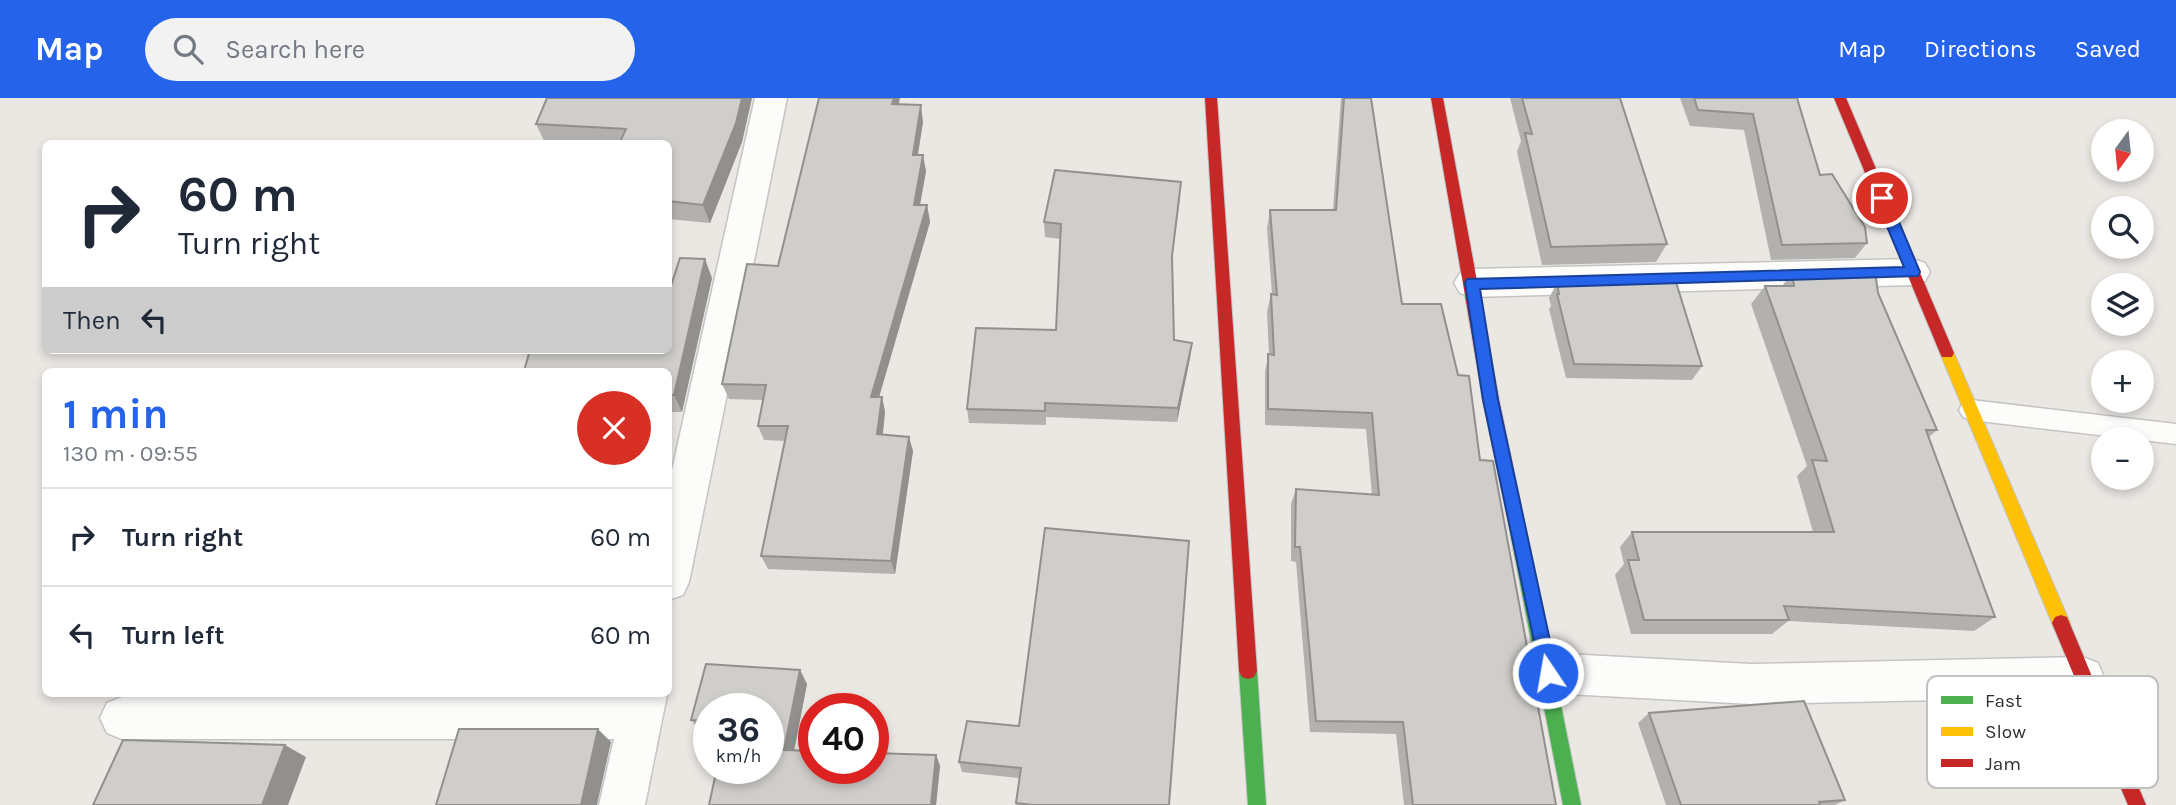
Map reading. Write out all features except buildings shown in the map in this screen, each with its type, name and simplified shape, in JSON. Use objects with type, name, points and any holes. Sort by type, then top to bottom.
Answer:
[{"type":"street","points":[[672,563],[771,98]]},
{"type":"street","points":[[1211,98],[1257,805]]},
{"type":"street","points":[[1437,98],[1491,400],[1548,673],[1572,805]]},
{"type":"street","points":[[1840,98],[2084,676]]},
{"type":"street","points":[[1472,283],[1913,272]]},
{"type":"street","points":[[1548,673],[1751,684],[1927,680]]},
{"type":"street","points":[[122,718],[643,705],[622,805]]},
{"type":"street","points":[[2130,788],[2137,805]]},
{"type":"lane","points":[[1971,410],[2176,433]]},
{"type":"traffic: fast","points":[[1511,496],[1572,805]]},
{"type":"traffic: fast","points":[[1248,671],[1257,805]]},
{"type":"traffic: slow","points":[[1947,353],[2061,623]]},
{"type":"traffic: jam","points":[[1211,98],[1248,671]]},
{"type":"traffic: jam","points":[[1437,98],[1491,400],[1511,496]]},
{"type":"traffic: jam","points":[[1840,98],[1947,353]]},
{"type":"traffic: jam","points":[[2061,623],[2083,676]]},
{"type":"traffic: jam","points":[[2130,788],[2137,805]]},
{"type":"route","points":[[1548,673],[1491,400],[1472,283],[1913,272],[1882,198]]}]
